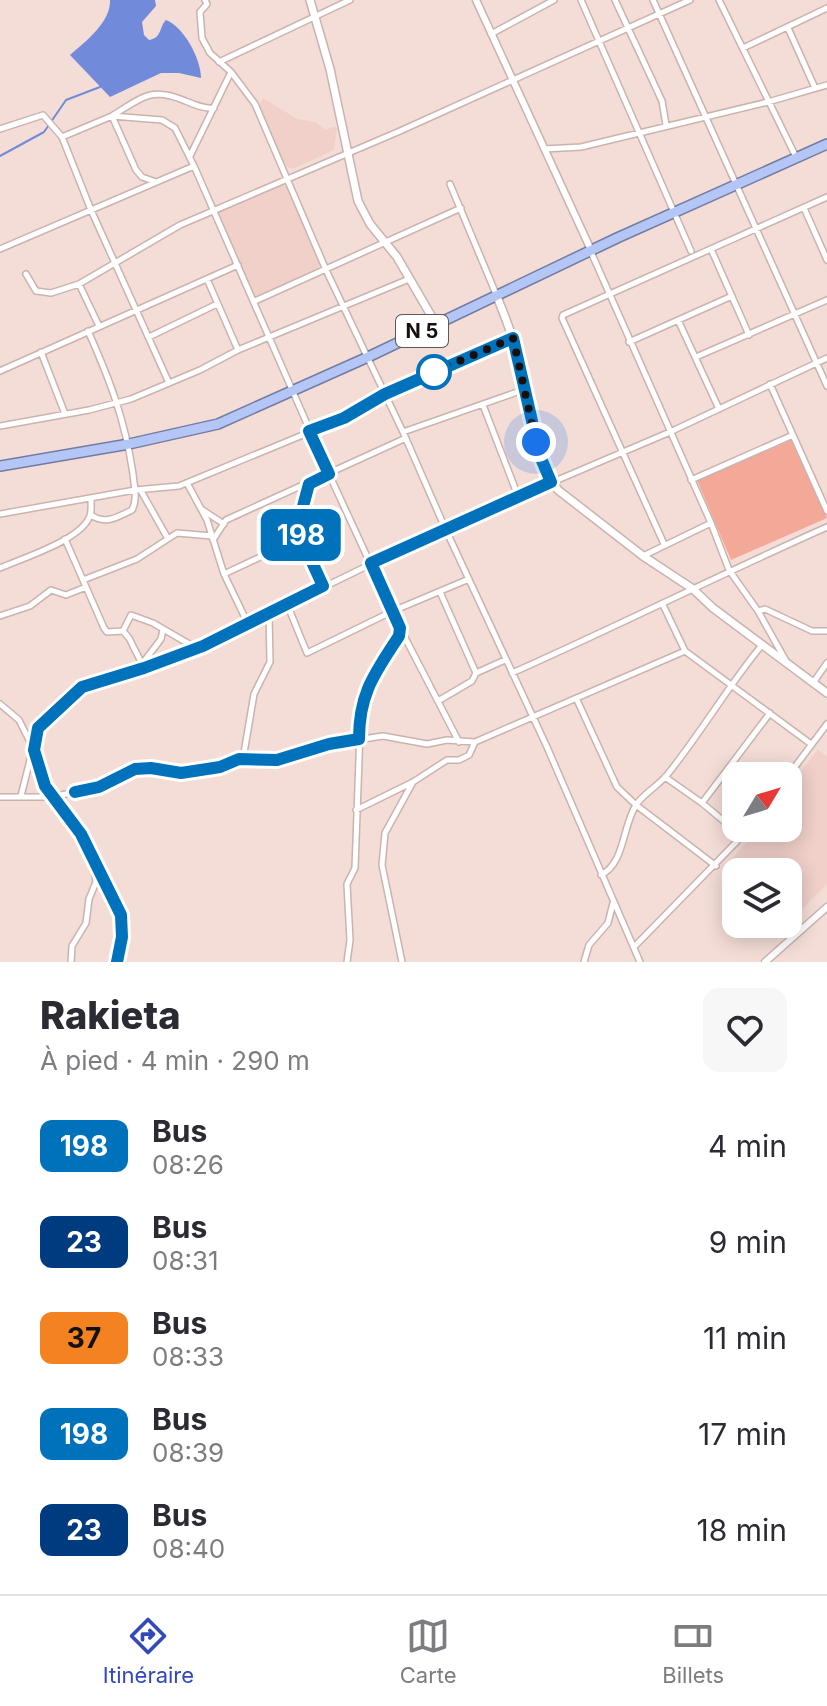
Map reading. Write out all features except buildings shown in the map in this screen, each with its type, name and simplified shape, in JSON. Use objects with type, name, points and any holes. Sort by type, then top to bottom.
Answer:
[{"type":"highway","name":"N 5","points":[[0,466],[129,444],[218,424],[827,144]]},
{"type":"main road","points":[[310,0],[330,69],[363,213],[397,257],[436,324]]},
{"type":"main road","points":[[496,294],[513,338],[540,456],[551,482],[570,501],[693,589],[827,693]]},
{"type":"street","points":[[216,0],[206,2],[200,12],[202,38],[210,53],[231,72],[255,104],[326,270],[405,435],[640,962]]},
{"type":"street","points":[[219,62],[350,0]]},
{"type":"street","points":[[476,0],[591,250],[729,570],[758,611],[787,662]]},
{"type":"street","points":[[529,0],[534,10]]},
{"type":"street","points":[[491,34],[554,0]]},
{"type":"street","points":[[581,0],[675,212],[691,251],[688,259]]},
{"type":"street","points":[[615,0],[662,101],[666,125]]},
{"type":"street","points":[[653,0],[827,386]]},
{"type":"street","points":[[26,274],[36,291],[51,293],[79,284],[180,225],[348,154],[690,0]]},
{"type":"street","points":[[719,0],[797,158]]},
{"type":"street","points":[[743,48],[827,8]]},
{"type":"street","points":[[788,28],[815,88]]},
{"type":"street","points":[[190,157],[231,72]]},
{"type":"street","points":[[543,149],[581,147],[827,85]]},
{"type":"street","points":[[62,137],[112,116],[148,94],[163,92],[208,109],[214,108]]},
{"type":"street","points":[[0,129],[43,115],[62,137],[91,210],[169,383]]},
{"type":"street","points":[[112,116],[162,120],[175,128],[255,301],[291,392],[400,628],[459,742]]},
{"type":"street","points":[[112,116],[136,170],[142,177],[157,182]]},
{"type":"street","points":[[0,249],[194,166]]},
{"type":"street","points":[[450,184],[496,294]]},
{"type":"street","points":[[664,544],[563,315],[827,197]]},
{"type":"street","points":[[255,301],[461,208]]},
{"type":"street","points":[[804,208],[827,260]]},
{"type":"street","points":[[711,249],[749,335]]},
{"type":"street","points":[[691,251],[699,254]]},
{"type":"street","points":[[0,371],[238,265]]},
{"type":"street","points":[[207,279],[238,350]]},
{"type":"street","points":[[0,426],[119,402],[409,279]]},
{"type":"street","points":[[79,284],[99,326]]},
{"type":"street","points":[[629,342],[732,296]]},
{"type":"street","points":[[696,357],[827,300]]},
{"type":"street","points":[[149,337],[217,304]]},
{"type":"street","points":[[678,320],[719,409]]},
{"type":"street","points":[[88,331],[119,402],[138,491],[167,537]]},
{"type":"street","points":[[0,514],[187,483],[344,418],[385,394],[513,338]]},
{"type":"street","points":[[41,352],[65,414]]},
{"type":"street","points":[[21,796],[38,728],[82,687],[197,648],[445,528],[624,453],[827,358]]},
{"type":"street","points":[[770,384],[827,511]]},
{"type":"street","points":[[213,538],[226,520],[309,484],[405,435],[524,390]]},
{"type":"street","points":[[483,405],[518,496]]},
{"type":"street","points":[[691,480],[793,435]]},
{"type":"street","points":[[187,483],[248,624]]},
{"type":"street","points":[[309,484],[298,525],[323,586]]},
{"type":"street","points":[[91,515],[99,521],[107,521],[132,510],[138,491]]},
{"type":"street","points":[[0,568],[65,539],[83,527],[91,515],[91,499]]},
{"type":"street","points":[[200,509],[224,524]]},
{"type":"street","points":[[643,556],[711,523]]},
{"type":"street","points":[[512,673],[827,527]]},
{"type":"street","points":[[83,580],[137,559],[167,537],[185,532],[213,538]]},
{"type":"street","points":[[224,574],[301,538]]},
{"type":"street","points":[[65,539],[107,632],[123,631]]},
{"type":"street","points":[[287,604],[307,653],[393,611],[469,579]]},
{"type":"street","points":[[0,616],[30,606],[51,590],[66,595],[86,587]]},
{"type":"street","points":[[440,592],[476,673]]},
{"type":"street","points":[[663,605],[685,651],[811,744]]},
{"type":"street","points":[[758,611],[765,609],[812,631],[827,631]]},
{"type":"street","points":[[239,759],[244,753],[254,694],[270,662],[269,614]]},
{"type":"street","points":[[123,631],[131,615],[153,623],[197,648]]},
{"type":"street","points":[[347,962],[350,940],[347,884],[355,868],[361,704],[371,679],[399,636],[400,628]]},
{"type":"street","points":[[143,666],[161,639],[163,630]]},
{"type":"street","points":[[123,631],[143,666]]},
{"type":"street","points":[[601,875],[610,871],[616,862],[623,834],[636,805],[665,777],[731,683],[762,645]]},
{"type":"street","points":[[0,797],[52,797],[99,787],[135,769],[181,773],[220,767],[239,759],[277,760],[329,744],[383,736],[427,744],[447,740],[475,742],[685,651]]},
{"type":"street","points":[[438,701],[472,681],[476,673],[505,660]]},
{"type":"street","points":[[813,683],[827,663]]},
{"type":"street","points":[[577,700],[617,787],[716,866]]},
{"type":"street","points":[[0,704],[19,720],[34,750],[45,786],[81,834],[121,915],[122,937],[117,962]]},
{"type":"street","points":[[702,803],[770,713]]},
{"type":"street","points":[[798,762],[827,724]]},
{"type":"street","points":[[356,810],[413,782],[447,760],[459,760],[469,755],[475,742]]},
{"type":"street","points":[[665,777],[722,820]]},
{"type":"street","points":[[402,962],[382,865],[385,833],[413,782]]},
{"type":"street","points":[[634,947],[738,842]]},
{"type":"street","points":[[71,962],[72,946],[86,923],[89,899],[96,882],[94,862]]},
{"type":"street","points":[[584,962],[589,945],[608,923],[613,902]]},
{"type":"street","points":[[765,962],[827,907]]},
{"type":"shaded area","points":[[263,98],[297,119],[315,122],[326,130],[335,126],[334,150],[293,169],[286,166],[259,107]]},
{"type":"shaded area","points":[[287,183],[323,269],[255,298],[217,213]]},
{"type":"shaded area","points":[[794,439],[827,518],[731,560],[697,480]]},
{"type":"shaded area","points":[[818,749],[827,757],[827,884],[802,909],[802,858],[733,858],[746,842],[802,842],[802,770]]},
{"type":"water","points":[[110,0],[155,0],[156,6],[142,22],[144,35],[149,40],[153,39],[166,20],[173,24],[190,44],[201,78],[161,73],[110,97],[70,55],[102,24]]},
{"type":"waterway","points":[[0,156],[44,132],[66,100],[100,87]]},
{"type":"bus line","name":"198","points":[[75,792],[99,787],[135,769],[181,773],[220,767],[239,759],[277,760],[329,744],[359,739],[361,704],[371,679],[399,636],[400,628],[371,563],[551,482],[540,456],[513,338],[385,394],[344,418],[309,431],[329,474],[309,484],[298,525],[323,586],[203,646],[82,687],[38,728],[34,750],[45,786],[81,834],[121,915],[121,950],[117,962]]},
{"type":"route","points":[[434,372],[513,338],[536,442]]}]
